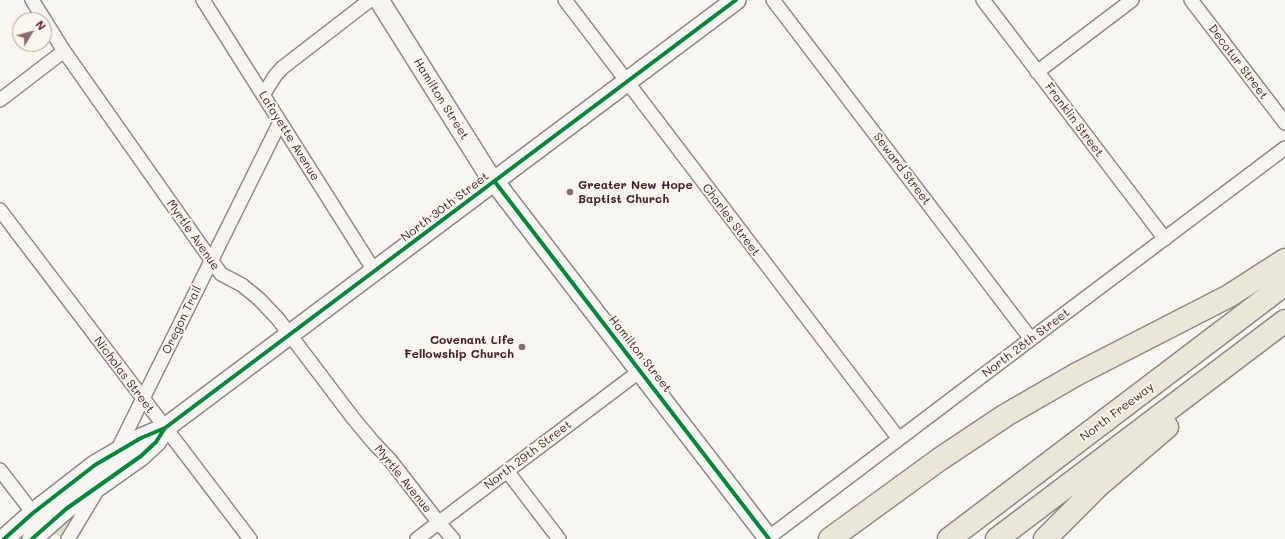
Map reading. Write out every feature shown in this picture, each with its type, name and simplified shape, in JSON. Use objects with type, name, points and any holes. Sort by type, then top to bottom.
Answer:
[{"type":"highway","points":[[830,539],[940,459],[1006,414],[1077,374],[1206,308],[1250,283],[1285,260]]},
{"type":"highway","name":"North Freeway","points":[[949,539],[1285,284]]},
{"type":"highway","points":[[997,539],[1285,321]]},
{"type":"highway","points":[[1046,539],[1115,471],[1285,328]]},
{"type":"main road","name":"Hamilton Street","points":[[379,0],[495,182],[769,539]]},
{"type":"main road","name":"North 30th Street","points":[[4,539],[33,513],[95,465],[141,438],[165,428],[736,0]]},
{"type":"main road","name":"North 30th Street","points":[[32,539],[66,509],[141,456],[156,442],[165,428]]},
{"type":"street","name":"Myrtle Avenue","points":[[32,0],[64,51],[221,274],[242,286],[259,299],[290,334],[353,418],[390,460],[439,523],[454,539]]},
{"type":"street","name":"Lafayette Avenue","points":[[203,0],[375,272]]},
{"type":"street","points":[[263,95],[282,68],[370,0]]},
{"type":"street","name":"Charles Street","points":[[565,0],[899,439]]},
{"type":"street","name":"Seward Street","points":[[773,0],[1031,339]]},
{"type":"street","name":"Franklin Street","points":[[983,0],[1165,239]]},
{"type":"street","points":[[1037,72],[1132,0]]},
{"type":"street","name":"Decatur Street","points":[[1191,0],[1285,123]]},
{"type":"street","points":[[0,100],[64,51]]},
{"type":"street","name":"Oregon Trail","points":[[116,453],[280,122]]},
{"type":"street","name":"North 28th Street","points":[[769,539],[1285,148]]},
{"type":"street","name":"Nicholas Street","points":[[0,210],[250,539]]},
{"type":"street","name":"North 29th Street","points":[[417,539],[640,371]]},
{"type":"street","points":[[0,470],[33,513]]},
{"type":"street","points":[[507,471],[559,539]]},
{"type":"street","points":[[68,539],[105,480]]},
{"type":"green space","points":[[75,512],[60,537],[52,533],[47,539],[41,539]]},
{"type":"cycle path","points":[[4,539],[33,513],[95,465],[141,438],[165,428],[736,0]]},
{"type":"cycle path","points":[[495,182],[769,539]]},
{"type":"cycle path","points":[[32,539],[66,509],[141,456],[156,442],[165,428]]},
{"type":"place","name":"Greater New Hope Baptist Church","points":[[570,192]]},
{"type":"place","name":"Covenant Life Fellowship Church","points":[[522,347]]}]
